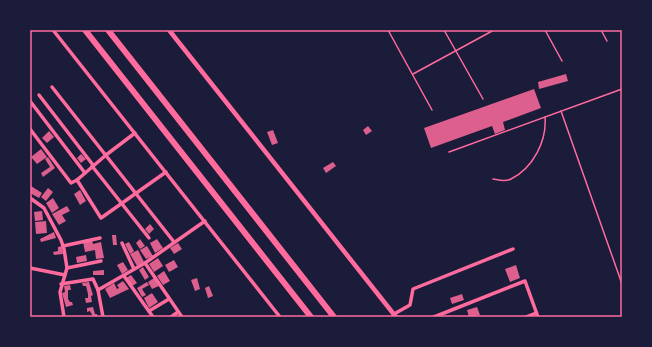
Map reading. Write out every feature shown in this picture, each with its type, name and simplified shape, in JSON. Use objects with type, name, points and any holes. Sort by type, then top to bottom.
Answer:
[{"type":"highway","points":[[86,30],[311,317]]},
{"type":"highway","points":[[108,30],[334,317]]},
{"type":"main road","points":[[169,30],[395,315]]},
{"type":"street","points":[[52,30],[280,317]]},
{"type":"street","points":[[52,87],[174,242]]},
{"type":"street","points":[[39,95],[149,238]]},
{"type":"street","points":[[30,101],[85,173]]},
{"type":"street","points":[[30,129],[71,183],[77,180],[135,133]]},
{"type":"street","points":[[77,180],[101,218],[166,172]]},
{"type":"street","points":[[30,198],[44,208],[63,246],[67,268],[61,284],[60,292],[64,317]]},
{"type":"street","points":[[98,290],[145,263],[205,221]]},
{"type":"street","points":[[63,246],[100,238]]},
{"type":"street","points":[[122,243],[134,269]]},
{"type":"street","points":[[395,315],[410,305],[413,289],[513,249]]},
{"type":"street","points":[[67,268],[101,261]]},
{"type":"street","points":[[145,263],[182,317]]},
{"type":"street","points":[[30,268],[65,275]]},
{"type":"street","points":[[124,276],[153,317]]},
{"type":"street","points":[[61,284],[94,279],[98,290],[103,317]]},
{"type":"street","points":[[434,317],[525,281],[537,315],[526,317]]},
{"type":"street","points":[[149,311],[169,298]]},
{"type":"street","points":[[171,317],[178,312]]},
{"type":"lane","points":[[388,30],[432,110]]},
{"type":"lane","points":[[444,30],[482,99]]},
{"type":"lane","points":[[412,74],[494,30]]},
{"type":"lane","points":[[545,30],[562,61]]},
{"type":"lane","points":[[601,30],[607,41]]},
{"type":"lane","points":[[450,152],[622,89]]},
{"type":"lane","points":[[561,111],[622,284]]},
{"type":"lane","points":[[493,179],[503,181],[511,179],[536,156],[546,129],[545,117]]},
{"type":"building","points":[[566,74],[568,81],[539,89],[538,82]]},
{"type":"building","points":[[534,89],[541,108],[503,122],[505,130],[495,134],[492,126],[431,148],[424,128]]},
{"type":"building","points":[[368,126],[372,131],[366,135],[363,130]]},
{"type":"building","points":[[273,130],[278,143],[272,145],[267,132]]},
{"type":"building","points":[[49,131],[54,137],[47,143],[42,138]]},
{"type":"building","points":[[41,149],[47,157],[37,164],[31,157]]},
{"type":"building","points":[[81,154],[86,159],[81,163],[77,158]]},
{"type":"building","points":[[48,157],[55,168],[43,177],[41,173],[50,167],[45,159]]},
{"type":"building","points":[[333,162],[336,166],[326,173],[323,168]]},
{"type":"building","points":[[31,186],[42,193],[39,198],[30,193]]},
{"type":"building","points":[[48,188],[53,192],[46,201],[41,197]]},
{"type":"building","points":[[80,190],[86,201],[80,205],[74,194]]},
{"type":"building","points":[[53,198],[59,208],[52,213],[46,203]]},
{"type":"building","points":[[67,206],[70,211],[62,215],[66,221],[59,225],[52,214]]},
{"type":"building","points":[[42,211],[43,220],[35,221],[34,212]]},
{"type":"building","points":[[46,221],[47,233],[36,234],[35,222]]},
{"type":"building","points":[[150,224],[154,229],[149,234],[145,229]]},
{"type":"building","points":[[54,232],[56,238],[41,242],[40,239]]},
{"type":"building","points":[[112,235],[116,235],[117,245],[113,245]]},
{"type":"building","points":[[140,239],[145,246],[140,249],[136,243]]},
{"type":"building","points":[[157,239],[163,248],[155,253],[150,243]]},
{"type":"building","points":[[92,240],[93,244],[101,242],[104,258],[96,259],[95,250],[85,252],[83,242]]},
{"type":"building","points":[[129,242],[134,251],[130,254],[125,244]]},
{"type":"building","points":[[178,243],[182,249],[174,254],[170,248]]},
{"type":"building","points":[[62,246],[63,254],[54,255],[53,252],[58,251],[58,247]]},
{"type":"building","points":[[147,246],[153,256],[146,259],[140,250]]},
{"type":"building","points":[[138,250],[144,262],[137,266],[130,254]]},
{"type":"building","points":[[86,255],[87,261],[77,263],[76,257]]},
{"type":"building","points":[[158,258],[163,266],[154,272],[149,264]]},
{"type":"building","points":[[174,260],[178,267],[169,272],[165,265]]},
{"type":"building","points":[[123,262],[128,270],[122,274],[117,265]]},
{"type":"building","points":[[516,265],[520,278],[510,282],[505,269]]},
{"type":"building","points":[[143,267],[149,277],[145,280],[139,270]]},
{"type":"building","points":[[104,270],[104,275],[93,275],[93,271]]},
{"type":"building","points":[[164,271],[170,281],[163,285],[157,276]]},
{"type":"building","points":[[131,275],[137,283],[132,286],[126,278]]},
{"type":"building","points":[[154,278],[159,286],[152,289],[148,282]]},
{"type":"building","points":[[197,278],[200,289],[195,291],[191,280]]},
{"type":"building","points":[[123,281],[129,289],[110,298],[105,289],[114,283],[117,289],[119,288],[117,285]]},
{"type":"building","points":[[89,282],[93,295],[91,296],[92,302],[86,303],[85,298],[88,298],[88,294],[86,286],[83,286],[82,283]]},
{"type":"building","points":[[147,282],[149,285],[142,289],[146,295],[142,297],[137,288]]},
{"type":"building","points":[[70,285],[71,290],[68,290],[68,299],[73,305],[66,307],[62,293],[65,292],[64,286]]},
{"type":"building","points":[[209,286],[213,296],[208,298],[205,288]]},
{"type":"building","points":[[152,293],[158,302],[149,308],[144,298]]},
{"type":"building","points":[[462,294],[464,300],[452,304],[450,298]]},
{"type":"building","points":[[93,307],[97,317],[93,317],[90,311],[87,312],[87,308]]},
{"type":"building","points":[[477,307],[480,315],[469,317],[467,310]]}]
